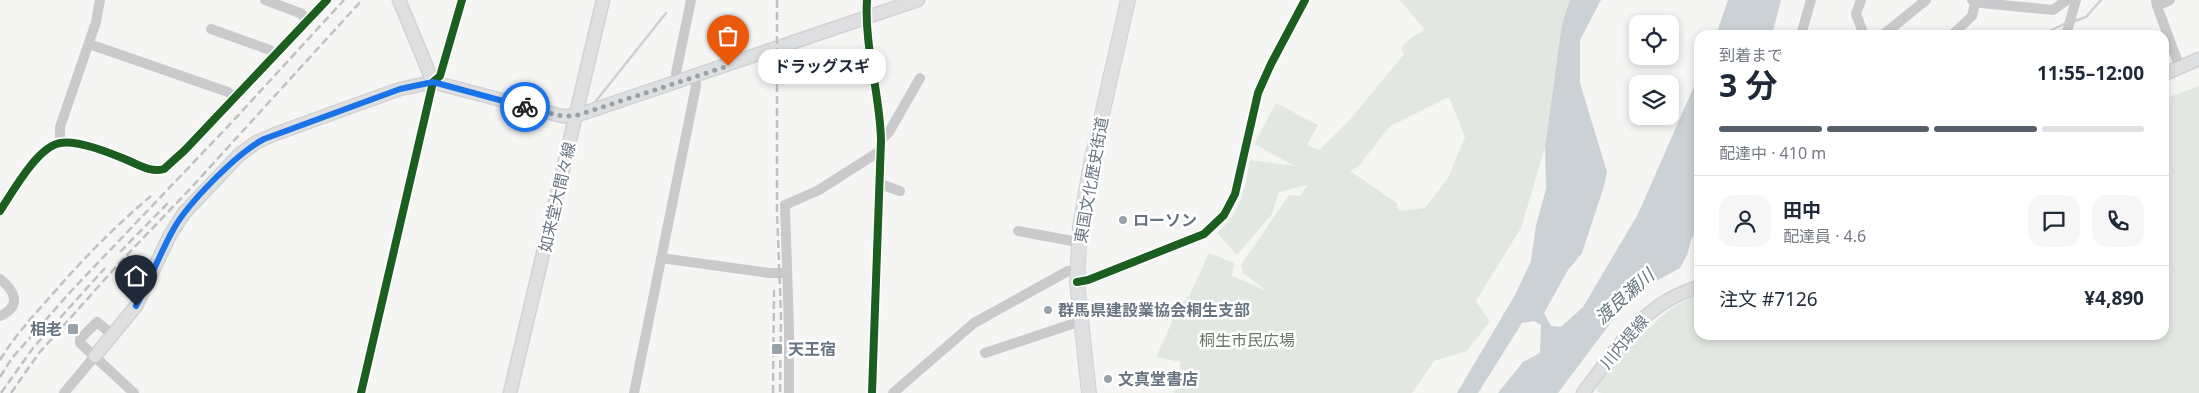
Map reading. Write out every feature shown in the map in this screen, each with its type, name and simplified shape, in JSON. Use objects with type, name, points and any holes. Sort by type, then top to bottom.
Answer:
[{"type":"highway","name":"東国文化歴史街道","points":[[1089,393],[1077,276],[1078,242],[1091,163],[1128,0]]},
{"type":"main road","points":[[399,0],[433,82]]},
{"type":"main road","name":"如来堂大間々線","points":[[510,393],[603,0]]},
{"type":"main road","points":[[95,356],[141,298],[179,220],[240,154],[256,142],[400,89],[433,82],[562,116],[575,116],[678,83],[918,0]]},
{"type":"main road","points":[[2169,72],[2199,59]]},
{"type":"main road","name":"川内堤線","points":[[1584,393],[1619,345],[1642,318],[1661,303],[1694,286]]},
{"type":"street","points":[[60,143],[60,127],[89,44],[100,0]]},
{"type":"street","points":[[265,0],[300,13],[309,20]]},
{"type":"street","points":[[0,211],[34,162],[47,149],[60,143],[93,148],[151,170],[164,170],[327,0]]},
{"type":"street","points":[[361,393],[433,82],[440,76],[462,0]]},
{"type":"street","points":[[678,83],[676,73],[691,0]]},
{"type":"street","points":[[867,0],[866,18],[878,101],[881,140],[872,393]]},
{"type":"street","points":[[893,393],[960,333],[982,317],[1068,271],[1088,280],[1197,237],[1213,226],[1224,215],[1235,194],[1258,93],[1270,64],[1305,0]]},
{"type":"street","points":[[1802,30],[1811,0]]},
{"type":"street","points":[[1861,0],[1856,14],[1862,30]]},
{"type":"street","points":[[1889,30],[1926,0]]},
{"type":"street","points":[[1957,30],[1972,16],[1974,1],[2053,10],[2067,0]]},
{"type":"street","points":[[2068,26],[2076,0]]},
{"type":"street","points":[[2166,30],[2156,3],[2170,0]]},
{"type":"street","points":[[211,29],[270,50],[275,55]]},
{"type":"street","points":[[2169,38],[2180,68]]},
{"type":"street","points":[[89,44],[228,92],[235,98]]},
{"type":"street","points":[[634,393],[696,86],[695,77]]},
{"type":"street","points":[[881,140],[889,132],[920,78]]},
{"type":"street","points":[[788,393],[789,330],[785,205],[827,185],[880,151]]},
{"type":"street","points":[[880,184],[900,191]]},
{"type":"street","points":[[1018,232],[1078,242]]},
{"type":"street","points":[[661,258],[769,273],[787,273]]},
{"type":"street","points":[[0,279],[13,291],[14,300],[11,307],[0,316]]},
{"type":"street","points":[[986,353],[1081,321]]},
{"type":"street","points":[[113,335],[97,322],[80,339],[80,343],[134,393]]},
{"type":"street","points":[[64,393],[95,356]]},
{"type":"green space","name":"桐生市民広場","points":[[1400,0],[1570,0],[1562,24],[1545,147],[1521,228],[1476,301],[1490,321],[1467,351],[1434,361],[1412,393],[1174,393],[1181,362],[1156,357],[1172,322],[1170,315],[1189,296],[1209,253],[1234,263],[1232,276],[1267,291],[1243,273],[1241,265],[1289,195],[1300,196],[1308,185],[1279,192],[1272,214],[1237,255],[1217,233],[1232,217],[1241,200],[1250,160],[1295,166],[1254,144],[1276,103],[1318,125],[1307,145],[1319,150],[1349,121],[1404,54],[1401,47],[1412,37],[1425,30]],"holes":[[[1449,97],[1465,137],[1448,178],[1425,208],[1399,211],[1397,203],[1350,171],[1359,166],[1389,127]]]},
{"type":"green space","points":[[2199,86],[2199,393],[1601,393],[1597,391],[1598,385],[1635,336],[1648,329],[1674,307],[1694,297],[1694,340],[2169,340],[2169,97]]},
{"type":"water","name":"渡良瀬川","points":[[1570,0],[1601,0],[1580,40],[1580,83],[1607,172],[1582,253],[1568,270],[1544,313],[1551,326],[1561,327],[1583,307],[1638,214],[1677,125],[1679,125],[1679,121],[1694,86],[1694,235],[1687,255],[1680,268],[1647,286],[1624,305],[1558,393],[1498,393],[1523,362],[1540,353],[1541,325],[1534,321],[1522,323],[1478,393],[1457,393],[1515,295],[1531,261],[1536,225],[1546,189],[1545,147],[1562,24]]},
{"type":"water","points":[[1728,0],[1781,0],[1773,30],[1718,30]]},
{"type":"waterway","points":[[2072,22],[2086,17],[2101,0]]},
{"type":"waterway","points":[[592,106],[666,13]]},
{"type":"waterway","points":[[2052,30],[2066,23]]},
{"type":"railway","points":[[0,377],[12,358],[73,289],[233,121],[344,0]]},
{"type":"railway","points":[[11,393],[39,353],[362,0]]},
{"type":"railway","points":[[777,0],[777,211],[781,316],[780,393]]},
{"type":"railway","points":[[0,360],[24,327],[74,270],[111,232],[151,196]]},
{"type":"railway","points":[[120,252],[169,202]]},
{"type":"railway","points":[[1,393],[33,348],[105,268]]},
{"type":"railway","points":[[773,393],[774,290]]},
{"type":"cycle path","points":[[0,211],[34,162],[51,146],[60,143],[85,145],[145,168],[154,170],[164,169],[185,150],[327,0]]},
{"type":"cycle path","points":[[361,393],[433,82],[440,76],[462,0]]},
{"type":"cycle path","points":[[867,0],[868,35],[881,140],[872,393]]},
{"type":"cycle path","points":[[1077,282],[1088,280],[1204,234],[1224,215],[1235,194],[1258,93],[1305,0]]},
{"type":"way so far","points":[[525,107],[562,116],[575,116],[728,66]]},
{"type":"place","name":"ドラッグスギ","points":[[728,66]]},
{"type":"place","name":"ローソン","points":[[1123,220]]},
{"type":"place","name":"群馬県建設業協会桐生支部","points":[[1048,310]]},
{"type":"place","name":"相老","points":[[73,329]]},
{"type":"place","name":"天王宿","points":[[777,349]]},
{"type":"place","name":"文真堂書店","points":[[1108,379]]},
{"type":"route","points":[[136,306],[170,234],[184,213],[240,154],[256,142],[286,129],[408,86],[433,82],[525,107]]}]
